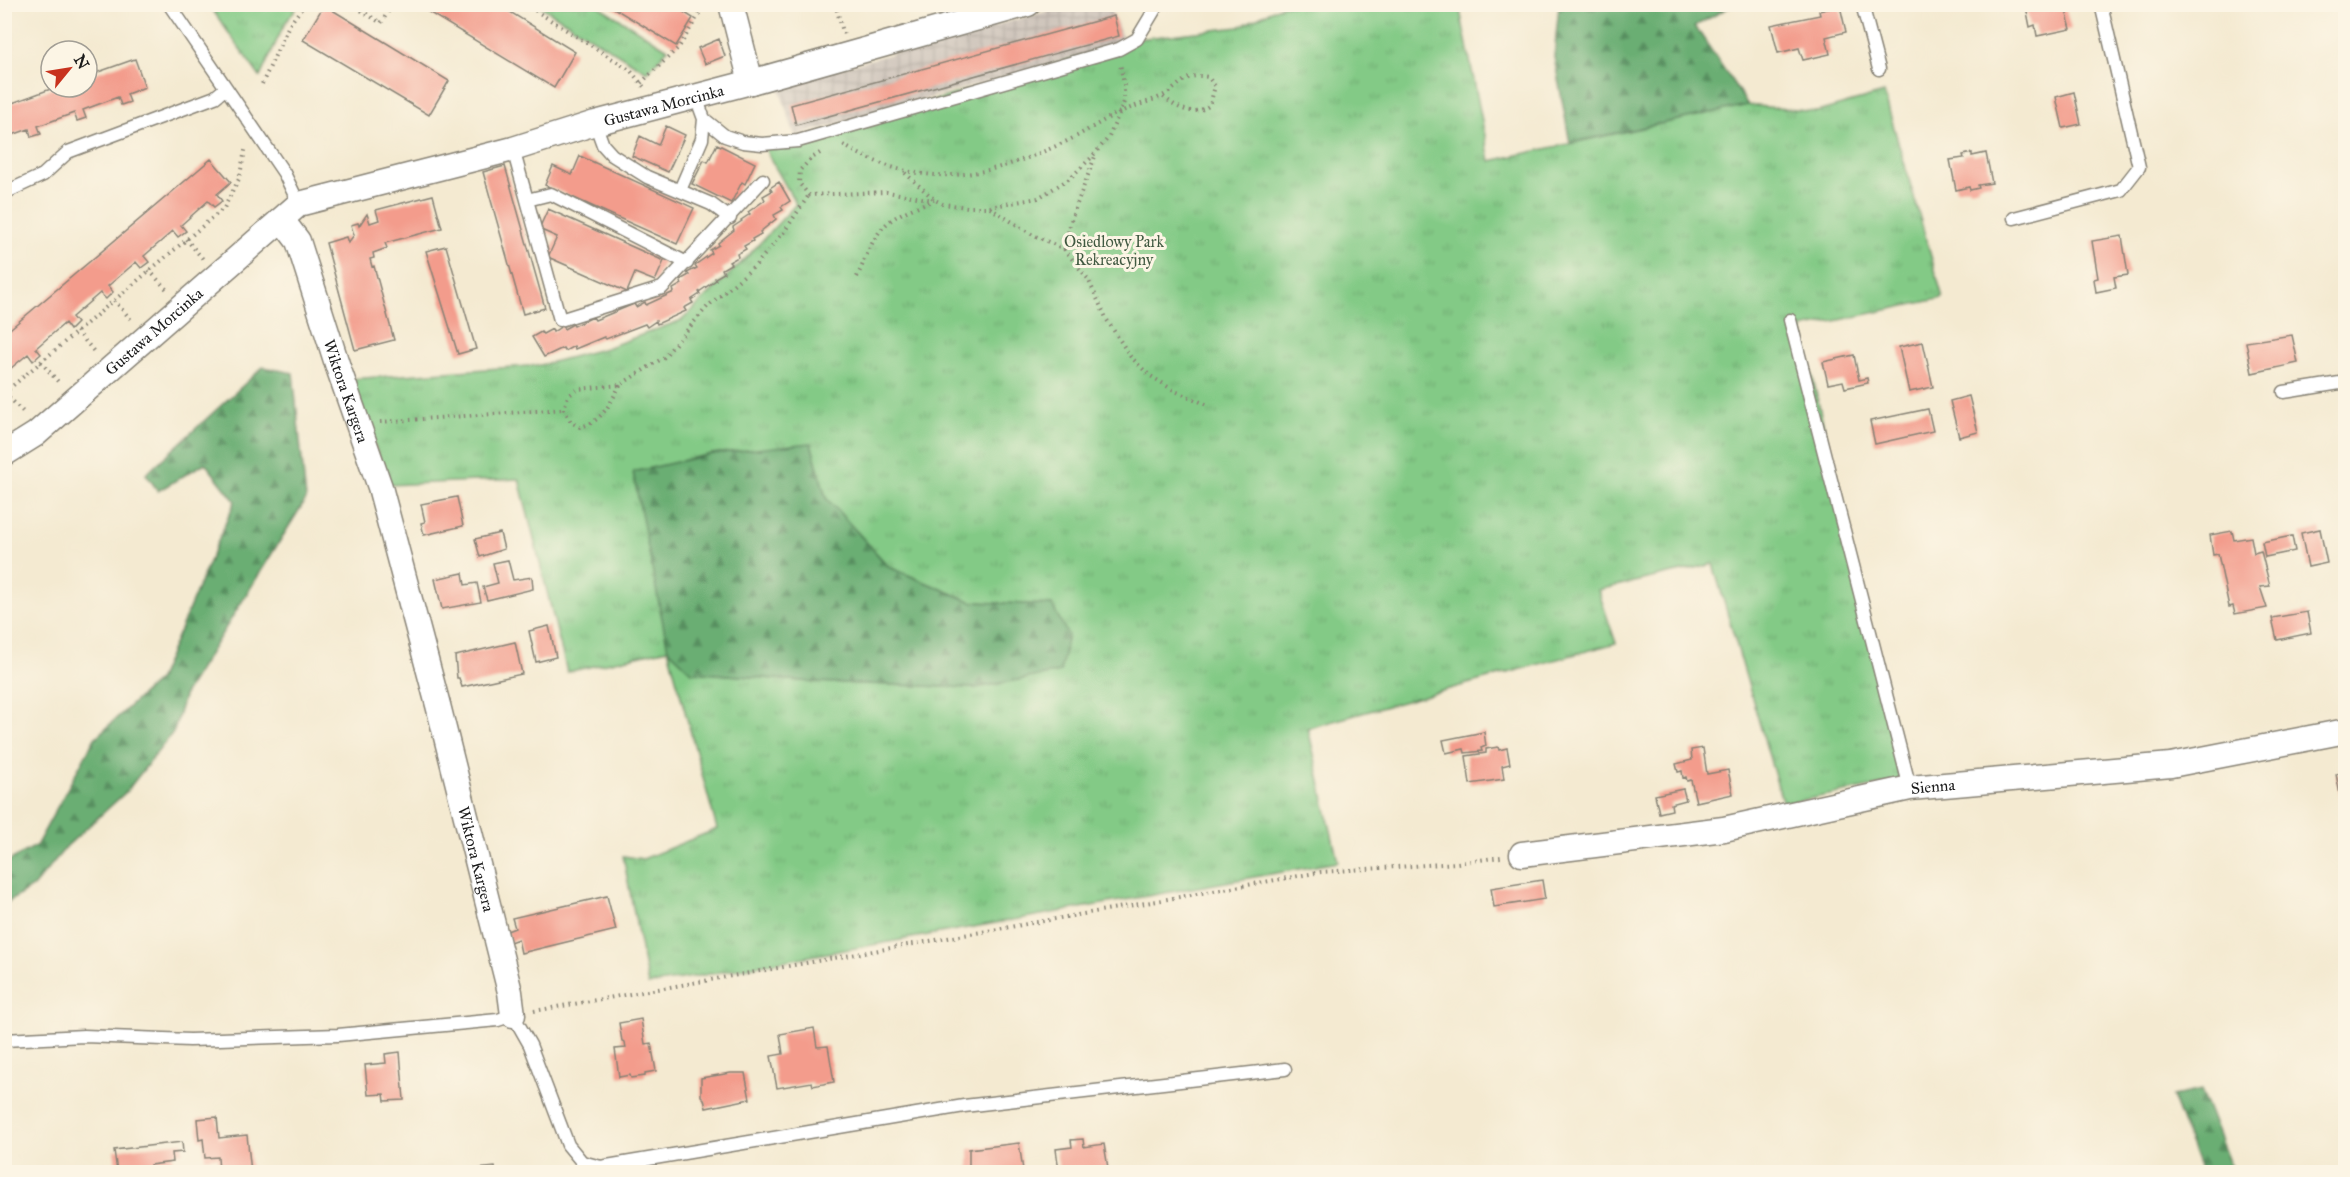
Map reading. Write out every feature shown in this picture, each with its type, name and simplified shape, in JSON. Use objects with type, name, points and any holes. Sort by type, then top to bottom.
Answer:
[{"type":"street","points":[[731,4],[751,82]]},
{"type":"street","name":"Gustawa Morcinka","points":[[4,454],[36,434],[290,212],[596,123],[700,108],[751,82],[1028,4]]},
{"type":"street","name":"Wiktora Kargera","points":[[290,212],[380,487],[435,694],[510,992],[513,1015]]},
{"type":"street","name":"Sienna","points":[[1522,854],[1724,829],[1910,788],[2171,765],[2346,731]]},
{"type":"lane","points":[[169,4],[284,173],[290,212]]},
{"type":"lane","points":[[700,108],[725,136],[743,142],[762,144],[798,141],[1115,50],[1137,39],[1158,4]]},
{"type":"lane","points":[[1862,4],[1879,69]]},
{"type":"lane","points":[[2014,218],[2121,190],[2139,167],[2101,4]]},
{"type":"lane","points":[[4,193],[43,175],[69,152],[215,97],[226,88]]},
{"type":"lane","points":[[680,190],[702,139],[700,108]]},
{"type":"lane","points":[[596,123],[603,145],[612,155],[647,177],[711,204],[730,218]]},
{"type":"lane","points":[[513,149],[560,320],[663,288],[763,180]]},
{"type":"lane","points":[[527,200],[551,194],[687,263]]},
{"type":"lane","points":[[1790,320],[1910,788]]},
{"type":"lane","points":[[2284,392],[2346,382]]},
{"type":"lane","points":[[4,1040],[84,1036],[190,1040],[338,1035],[498,1020],[513,1015],[530,1046],[568,1145],[582,1162],[601,1167],[964,1106],[1285,1069]]},
{"type":"path","points":[[262,84],[290,25],[304,4]]},
{"type":"path","points":[[351,4],[381,23],[393,4]]},
{"type":"path","points":[[525,4],[630,70],[649,92]]},
{"type":"path","points":[[696,4],[704,6],[713,4]]},
{"type":"path","points":[[836,4],[850,54]]},
{"type":"path","points":[[641,83],[679,47],[704,6]]},
{"type":"path","points":[[905,172],[935,200],[943,204],[990,207],[1038,198],[1069,179],[1109,137],[1117,113],[1124,102],[1124,84],[1115,50]]},
{"type":"path","points":[[839,140],[844,146],[905,172],[936,177],[981,172],[1021,161],[1071,139],[1117,113],[1162,96],[1183,79],[1197,75],[1208,77],[1215,86],[1210,105],[1195,112],[1186,111],[1162,96]]},
{"type":"path","points":[[30,421],[5,393],[224,208],[239,179],[244,150],[248,144],[254,152]]},
{"type":"path","points":[[836,148],[844,146]]},
{"type":"path","points":[[809,195],[799,183],[800,170],[812,158],[828,149]]},
{"type":"path","points":[[1064,249],[1072,217],[1098,149]]},
{"type":"path","points":[[809,195],[887,192],[935,200]]},
{"type":"path","points":[[620,386],[578,389],[568,396],[564,409],[571,422],[580,427],[591,424],[600,417],[620,386],[663,358],[708,306],[755,266],[784,232],[809,195]]},
{"type":"path","points":[[857,277],[878,234],[891,221],[911,209],[935,200]]},
{"type":"path","points":[[990,207],[1033,235],[1064,249],[1088,279],[1107,320],[1130,356],[1149,375],[1175,391],[1208,405]]},
{"type":"path","points":[[186,239],[209,266]]},
{"type":"path","points":[[149,270],[173,297]]},
{"type":"path","points":[[114,300],[138,328]]},
{"type":"path","points":[[77,331],[101,360]]},
{"type":"path","points":[[41,362],[65,390]]},
{"type":"path","points":[[358,424],[564,409]]},
{"type":"path","points":[[513,1015],[1321,872],[1457,863],[1522,854]]},
{"type":"shaded area","points":[[1070,5],[1110,5],[1124,43],[795,136],[778,85]]},
{"type":"green space","points":[[209,5],[299,5],[285,23],[260,77]]},
{"type":"green space","points":[[538,5],[597,5],[668,49],[647,72]]},
{"type":"green space","name":"Osiedlowy Park Rekreacyjny","points":[[1283,5],[1459,5],[1490,161],[1747,105],[1817,112],[1884,93],[1943,298],[1802,328],[1901,781],[1783,804],[1713,564],[1598,590],[1616,643],[1308,728],[1338,862],[648,985],[623,856],[643,859],[717,829],[668,649],[567,672],[519,479],[389,485],[351,379],[541,365],[606,348],[682,320],[747,257],[796,204],[762,144],[798,141],[1137,39],[1239,27]],"holes":[[[811,444],[826,498],[889,567],[972,602],[1052,605],[1060,672],[975,688],[813,682],[692,672],[633,472],[712,454]]]},
{"type":"green space","points":[[1559,5],[1733,5],[1695,26],[1748,105],[1570,143],[1554,57]]},
{"type":"green space","points":[[263,367],[293,373],[306,499],[185,693],[174,731],[126,792],[67,846],[33,887],[5,904],[5,863],[36,846],[95,738],[159,679],[235,501],[205,463],[158,491],[146,474]]},
{"type":"green space","points":[[811,443],[826,498],[889,567],[972,602],[1052,605],[1068,635],[1060,672],[975,688],[813,682],[692,672],[668,649],[633,472],[712,454]]},
{"type":"green space","points":[[2201,1090],[2233,1172],[2201,1172],[2172,1096]]},
{"type":"building","points":[[428,4],[497,4],[575,52],[554,88],[425,10]]},
{"type":"building","points":[[607,4],[671,4],[693,18],[676,46]]},
{"type":"building","points":[[2041,4],[2073,4],[2065,7],[2071,29],[2037,36],[2035,25],[2030,27],[2026,7]]},
{"type":"building","points":[[324,5],[449,81],[429,115],[303,40]]},
{"type":"building","points":[[1840,6],[1846,32],[1826,37],[1830,54],[1803,60],[1799,48],[1778,53],[1771,25],[1820,15],[1819,11]]},
{"type":"building","points":[[1114,16],[1119,36],[796,125],[791,105]]},
{"type":"building","points":[[719,39],[725,56],[705,64],[698,48]]},
{"type":"building","points":[[135,59],[145,87],[127,94],[130,102],[121,105],[118,97],[83,110],[86,118],[77,121],[74,113],[38,126],[41,134],[31,137],[29,129],[4,138],[4,106],[39,93],[39,99],[99,99],[99,72]]},
{"type":"building","points":[[2074,92],[2081,124],[2063,128],[2056,97]]},
{"type":"building","points":[[666,126],[685,135],[668,172],[632,156],[640,136],[658,145]]},
{"type":"building","points":[[717,144],[755,163],[745,184],[742,182],[731,203],[692,184],[704,160],[708,162]]},
{"type":"building","points":[[1972,153],[1972,156],[1986,153],[1992,183],[1978,185],[1979,188],[1970,190],[1969,187],[1956,190],[1950,160],[1964,158],[1963,155]]},
{"type":"building","points":[[580,156],[694,208],[677,244],[545,185],[553,166],[572,175]]},
{"type":"building","points":[[211,159],[231,182],[217,194],[222,201],[214,207],[208,201],[181,225],[186,231],[178,237],[173,231],[144,256],[149,262],[141,268],[136,262],[108,286],[113,292],[106,299],[100,293],[72,317],[77,323],[70,330],[65,323],[36,348],[41,354],[33,361],[28,354],[4,374],[4,334]]},
{"type":"building","points":[[505,166],[545,308],[523,314],[483,172]]},
{"type":"building","points":[[779,182],[790,201],[781,207],[783,210],[774,215],[776,219],[760,232],[761,234],[744,246],[746,249],[737,254],[738,257],[729,262],[731,264],[722,269],[724,273],[715,278],[716,280],[691,300],[693,303],[684,308],[686,311],[657,324],[656,321],[647,327],[645,324],[575,349],[574,346],[565,351],[563,348],[544,357],[532,337],[541,332],[543,334],[552,329],[553,332],[562,326],[564,329],[593,317],[595,320],[634,304],[636,307],[645,302],[646,305],[674,292],[673,289],[682,284],[680,280],[697,268],[695,265],[712,253],[710,250],[719,245],[718,243],[734,230],[733,227],[750,214],[748,212],[765,200],[763,196],[772,191],[770,188]]},
{"type":"building","points":[[433,195],[442,228],[385,243],[387,248],[373,253],[374,258],[370,259],[372,267],[374,266],[394,340],[355,350],[326,243],[346,237],[348,243],[354,235],[351,225],[358,223],[359,226],[367,214],[370,223],[379,220],[376,210]]},
{"type":"building","points":[[548,209],[664,261],[655,281],[635,273],[627,292],[548,257],[557,237],[539,229]]},
{"type":"building","points":[[2122,236],[2128,275],[2114,277],[2116,288],[2096,292],[2094,279],[2098,278],[2092,241]]},
{"type":"building","points":[[446,246],[476,349],[458,354],[426,251]]},
{"type":"building","points":[[2292,335],[2298,363],[2252,373],[2246,342]]},
{"type":"building","points":[[1923,342],[1933,387],[1909,392],[1899,347]]},
{"type":"building","points":[[1854,355],[1859,380],[1867,378],[1868,383],[1845,388],[1843,381],[1828,384],[1823,362]]},
{"type":"building","points":[[1969,396],[1978,432],[1959,437],[1950,401]]},
{"type":"building","points":[[1928,409],[1933,431],[1875,444],[1870,421]]},
{"type":"building","points":[[457,497],[463,526],[424,535],[421,523],[425,522],[421,504]]},
{"type":"building","points":[[2320,529],[2327,563],[2308,567],[2301,533]]},
{"type":"building","points":[[2232,531],[2234,540],[2251,537],[2254,553],[2261,551],[2270,586],[2260,587],[2267,608],[2235,614],[2233,606],[2229,607],[2218,554],[2213,555],[2210,535]]},
{"type":"building","points":[[500,533],[504,549],[480,557],[475,539]]},
{"type":"building","points":[[2292,536],[2295,551],[2265,557],[2262,542]]},
{"type":"building","points":[[508,560],[513,580],[532,577],[533,589],[487,600],[483,587],[498,583],[493,563]]},
{"type":"building","points":[[463,573],[465,585],[477,583],[481,602],[442,609],[435,579]]},
{"type":"building","points":[[2307,612],[2311,633],[2277,640],[2272,618]]},
{"type":"building","points":[[549,626],[556,657],[536,662],[529,631]]},
{"type":"building","points":[[515,642],[522,674],[462,687],[457,678],[455,656]]},
{"type":"building","points":[[1484,732],[1486,746],[1481,748],[1482,751],[1465,753],[1464,749],[1446,753],[1443,740]]},
{"type":"building","points":[[1498,747],[1499,750],[1507,748],[1510,764],[1502,766],[1504,779],[1470,784],[1466,756],[1486,753],[1486,749]]},
{"type":"building","points":[[1703,748],[1707,774],[1728,770],[1733,794],[1696,802],[1691,780],[1687,781],[1686,777],[1683,778],[1682,771],[1678,772],[1676,764],[1692,760],[1691,750]]},
{"type":"building","points":[[2346,772],[2346,810],[2343,810],[2336,774]]},
{"type":"building","points":[[1683,789],[1686,800],[1671,804],[1672,810],[1659,813],[1655,795]]},
{"type":"building","points":[[1542,880],[1545,899],[1494,907],[1491,888]]},
{"type":"building","points":[[607,896],[616,930],[521,953],[518,939],[510,942],[507,931],[515,928],[512,918]]},
{"type":"building","points":[[641,1019],[645,1044],[651,1043],[656,1071],[645,1073],[645,1076],[619,1077],[615,1049],[626,1048],[625,1042],[622,1041],[619,1023]]},
{"type":"building","points":[[814,1028],[817,1047],[828,1046],[834,1082],[813,1086],[812,1082],[777,1088],[771,1056],[783,1054],[780,1034]]},
{"type":"building","points":[[400,1052],[404,1100],[385,1101],[384,1094],[368,1095],[365,1065],[386,1063],[385,1054]]},
{"type":"building","points":[[745,1073],[750,1099],[706,1108],[701,1096],[701,1078]]},
{"type":"building","points":[[217,1117],[219,1138],[247,1135],[251,1172],[219,1172],[218,1157],[205,1158],[203,1139],[199,1140],[197,1119]]},
{"type":"building","points":[[1083,1139],[1084,1147],[1104,1144],[1108,1168],[1089,1172],[1067,1172],[1067,1169],[1059,1171],[1056,1149],[1072,1147],[1071,1140]]},
{"type":"building","points":[[182,1142],[183,1152],[172,1153],[173,1162],[150,1165],[151,1172],[117,1172],[114,1150]]},
{"type":"building","points":[[1019,1143],[1023,1170],[972,1172],[969,1167],[969,1149]]},
{"type":"building","points":[[495,1167],[496,1172],[469,1172],[468,1170]]}]
